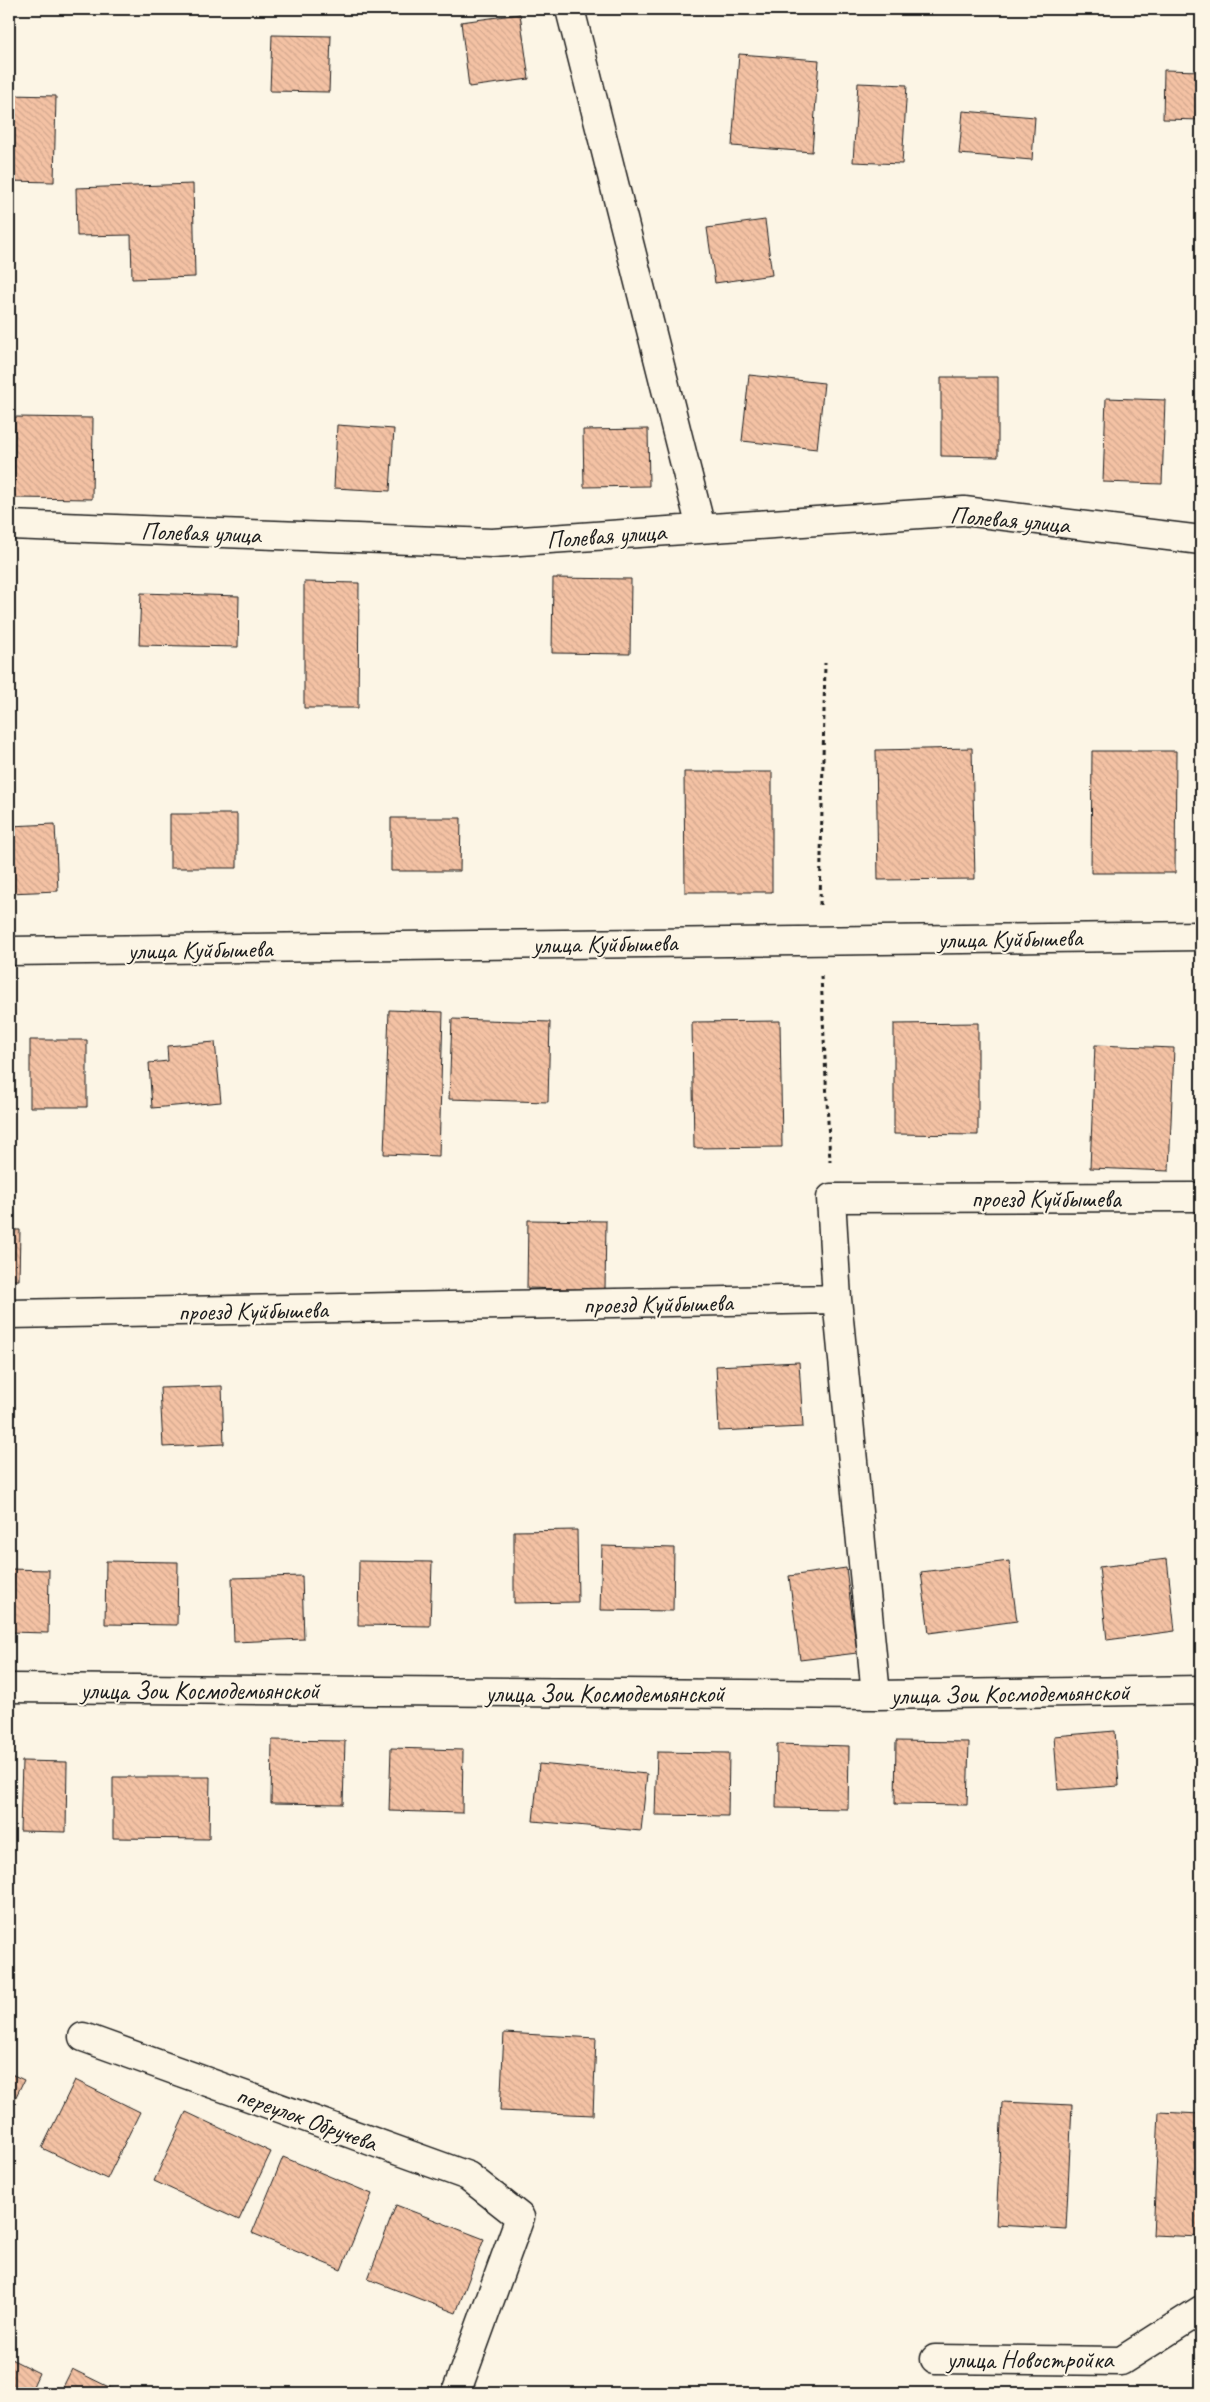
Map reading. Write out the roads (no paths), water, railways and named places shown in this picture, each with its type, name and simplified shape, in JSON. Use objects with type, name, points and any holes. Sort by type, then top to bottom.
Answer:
[{"type":"street","points":[[570,9],[701,528]]},
{"type":"street","name":"Полевая улица","points":[[9,525],[492,543],[964,511],[1201,540]]},
{"type":"street","name":"улица Куйбышева","points":[[9,951],[1201,936]]},
{"type":"street","name":"проезд Куйбышева","points":[[9,1314],[837,1299],[832,1198],[1201,1198]]},
{"type":"street","points":[[837,1299],[876,1695]]},
{"type":"street","name":"улица Зои Космодемьянской","points":[[9,1688],[876,1695],[1201,1690]]},
{"type":"street","name":"переулок Обручева","points":[[83,2037],[468,2176],[520,2217],[456,2393]]},
{"type":"street","name":"улица Новостройка","points":[[935,2358],[1121,2361],[1201,2310]]}]
